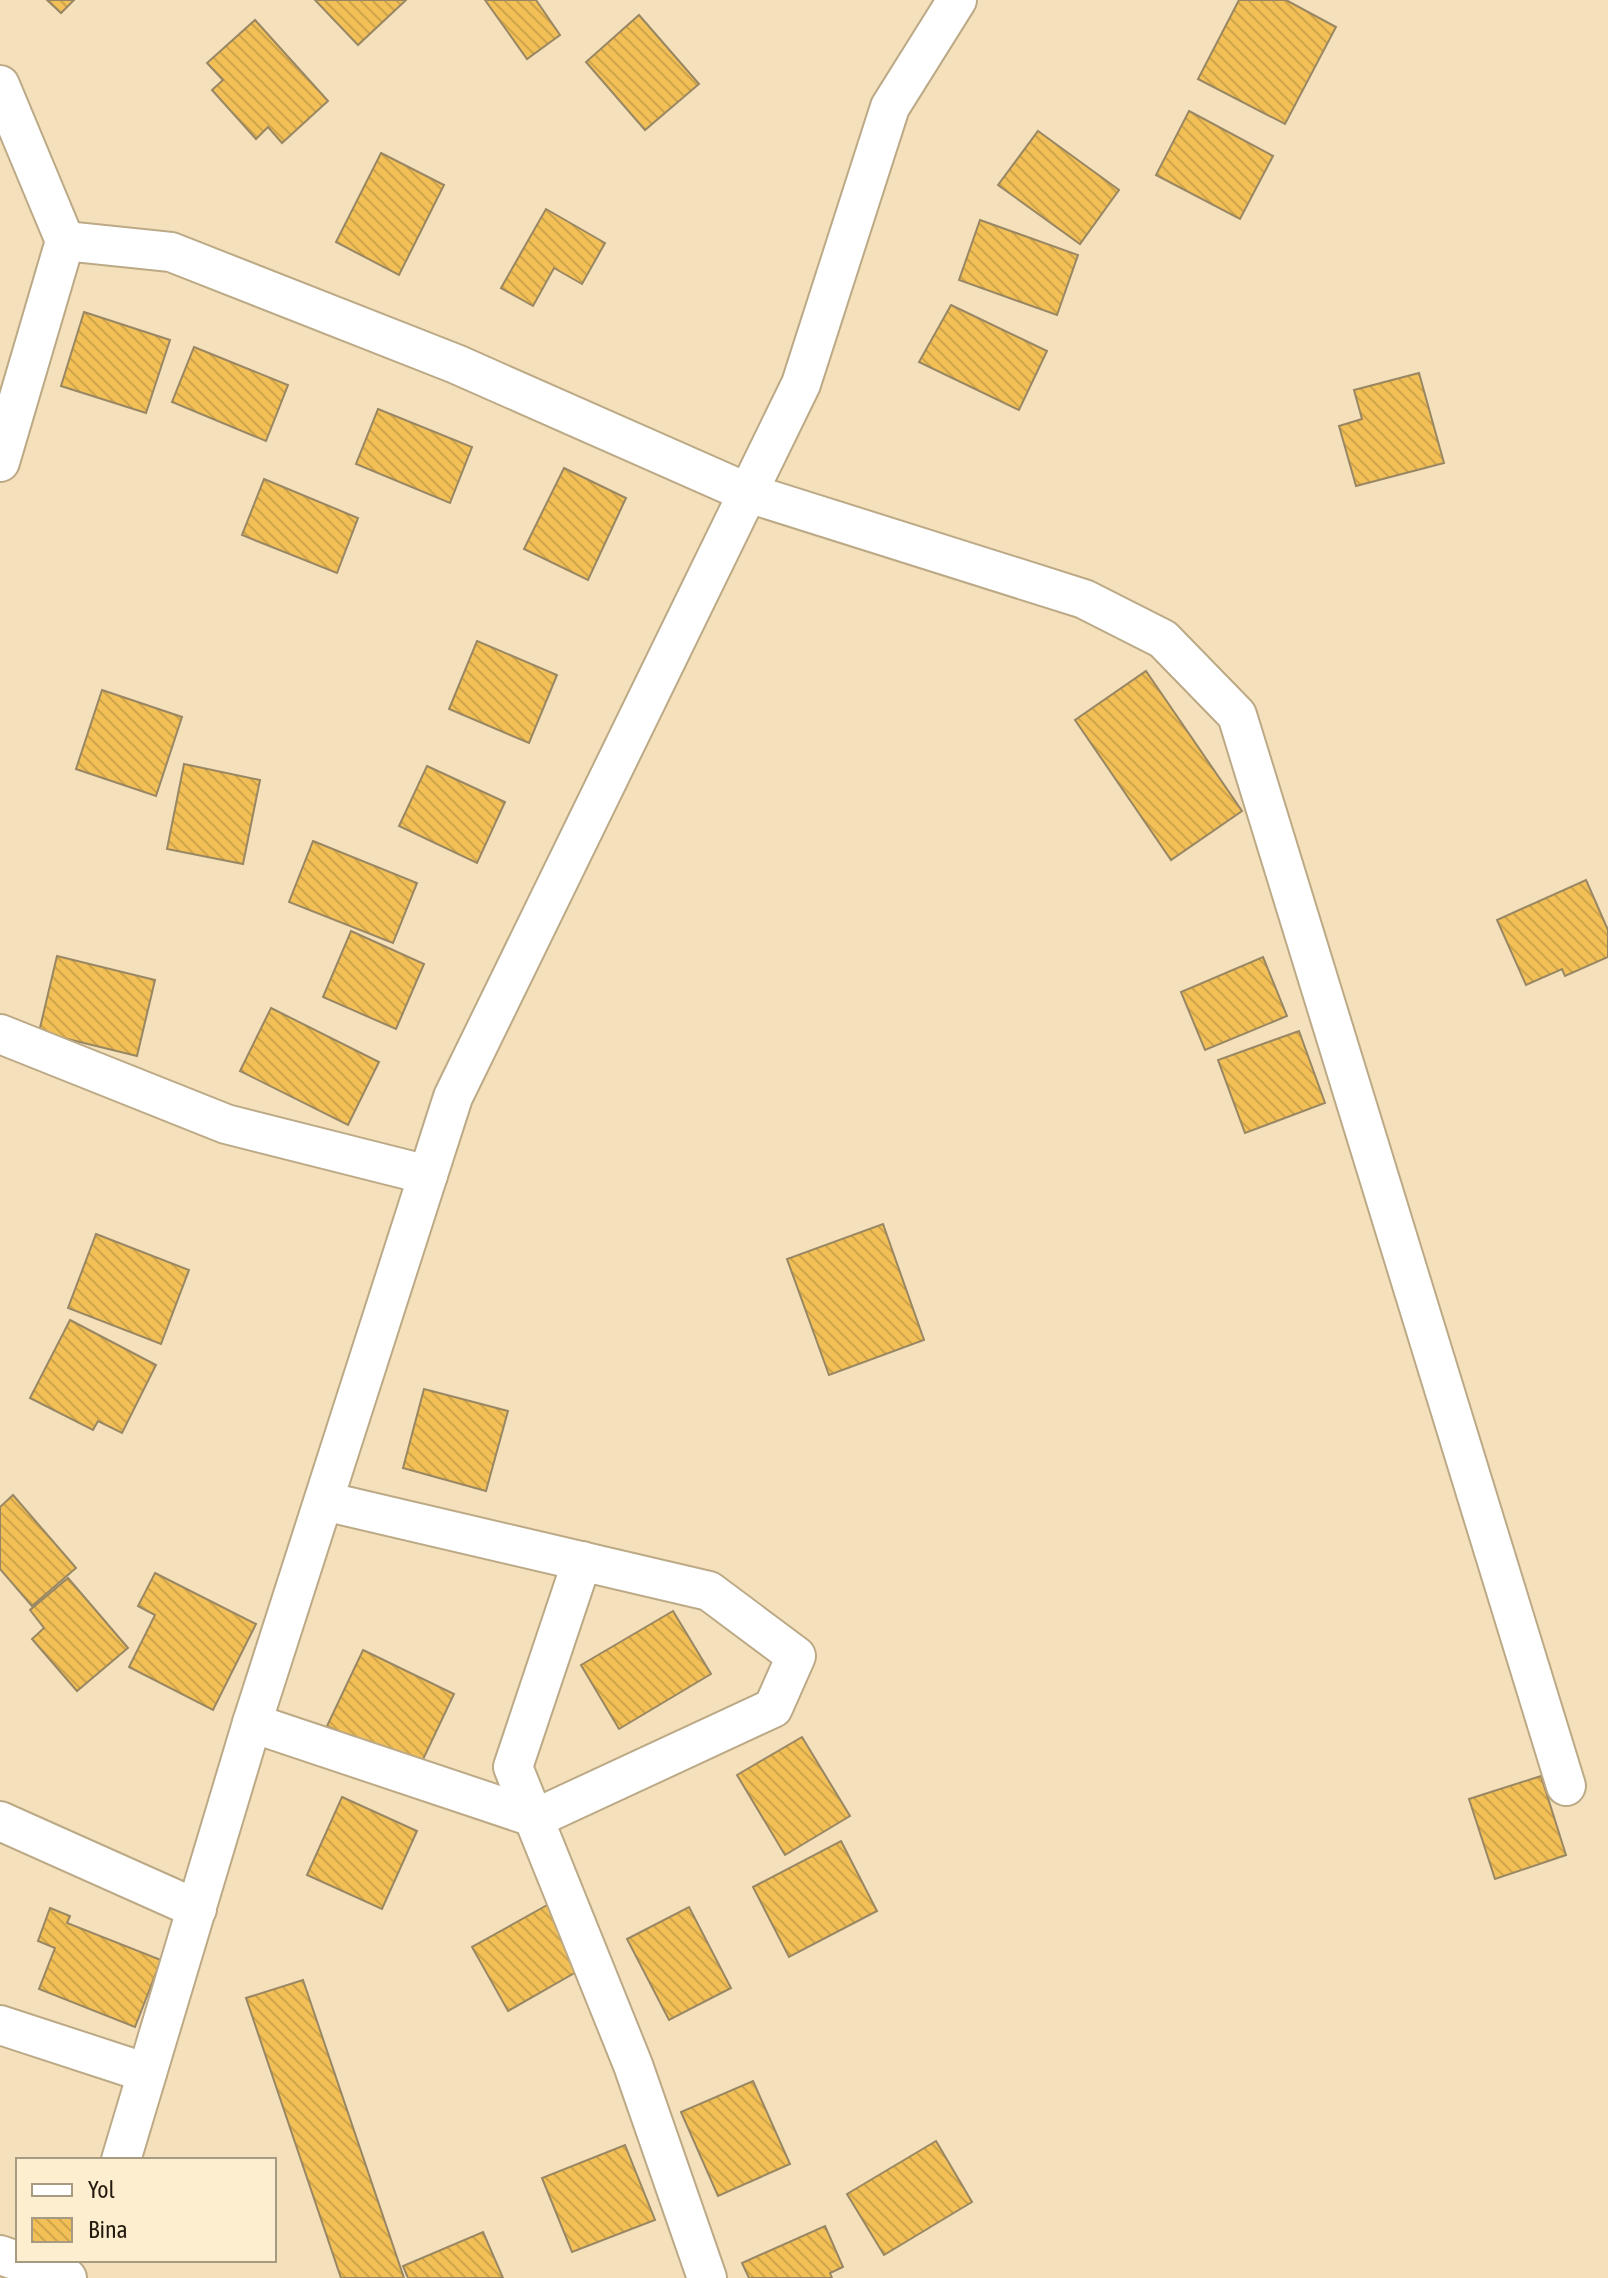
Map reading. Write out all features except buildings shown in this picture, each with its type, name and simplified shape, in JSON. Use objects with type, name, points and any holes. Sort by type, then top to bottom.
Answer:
[{"type":"street","points":[[122,2158],[252,1723],[453,1097],[801,384],[890,107],[957,0]]},
{"type":"street","points":[[0,85],[65,241],[0,462]]},
{"type":"street","points":[[65,241],[171,252],[456,364],[748,493],[1084,599],[1163,639],[1237,715],[1566,1786]]},
{"type":"street","points":[[0,1034],[226,1124],[428,1175]]},
{"type":"street","points":[[252,1723],[536,1818],[773,1708],[796,1656],[709,1591],[324,1501]]},
{"type":"street","points":[[582,1561],[513,1767],[633,2065],[707,2278]]},
{"type":"street","points":[[0,1821],[197,1909]]},
{"type":"street","points":[[0,2025],[147,2073]]},
{"type":"street","points":[[20,2262],[67,2278]]}]
